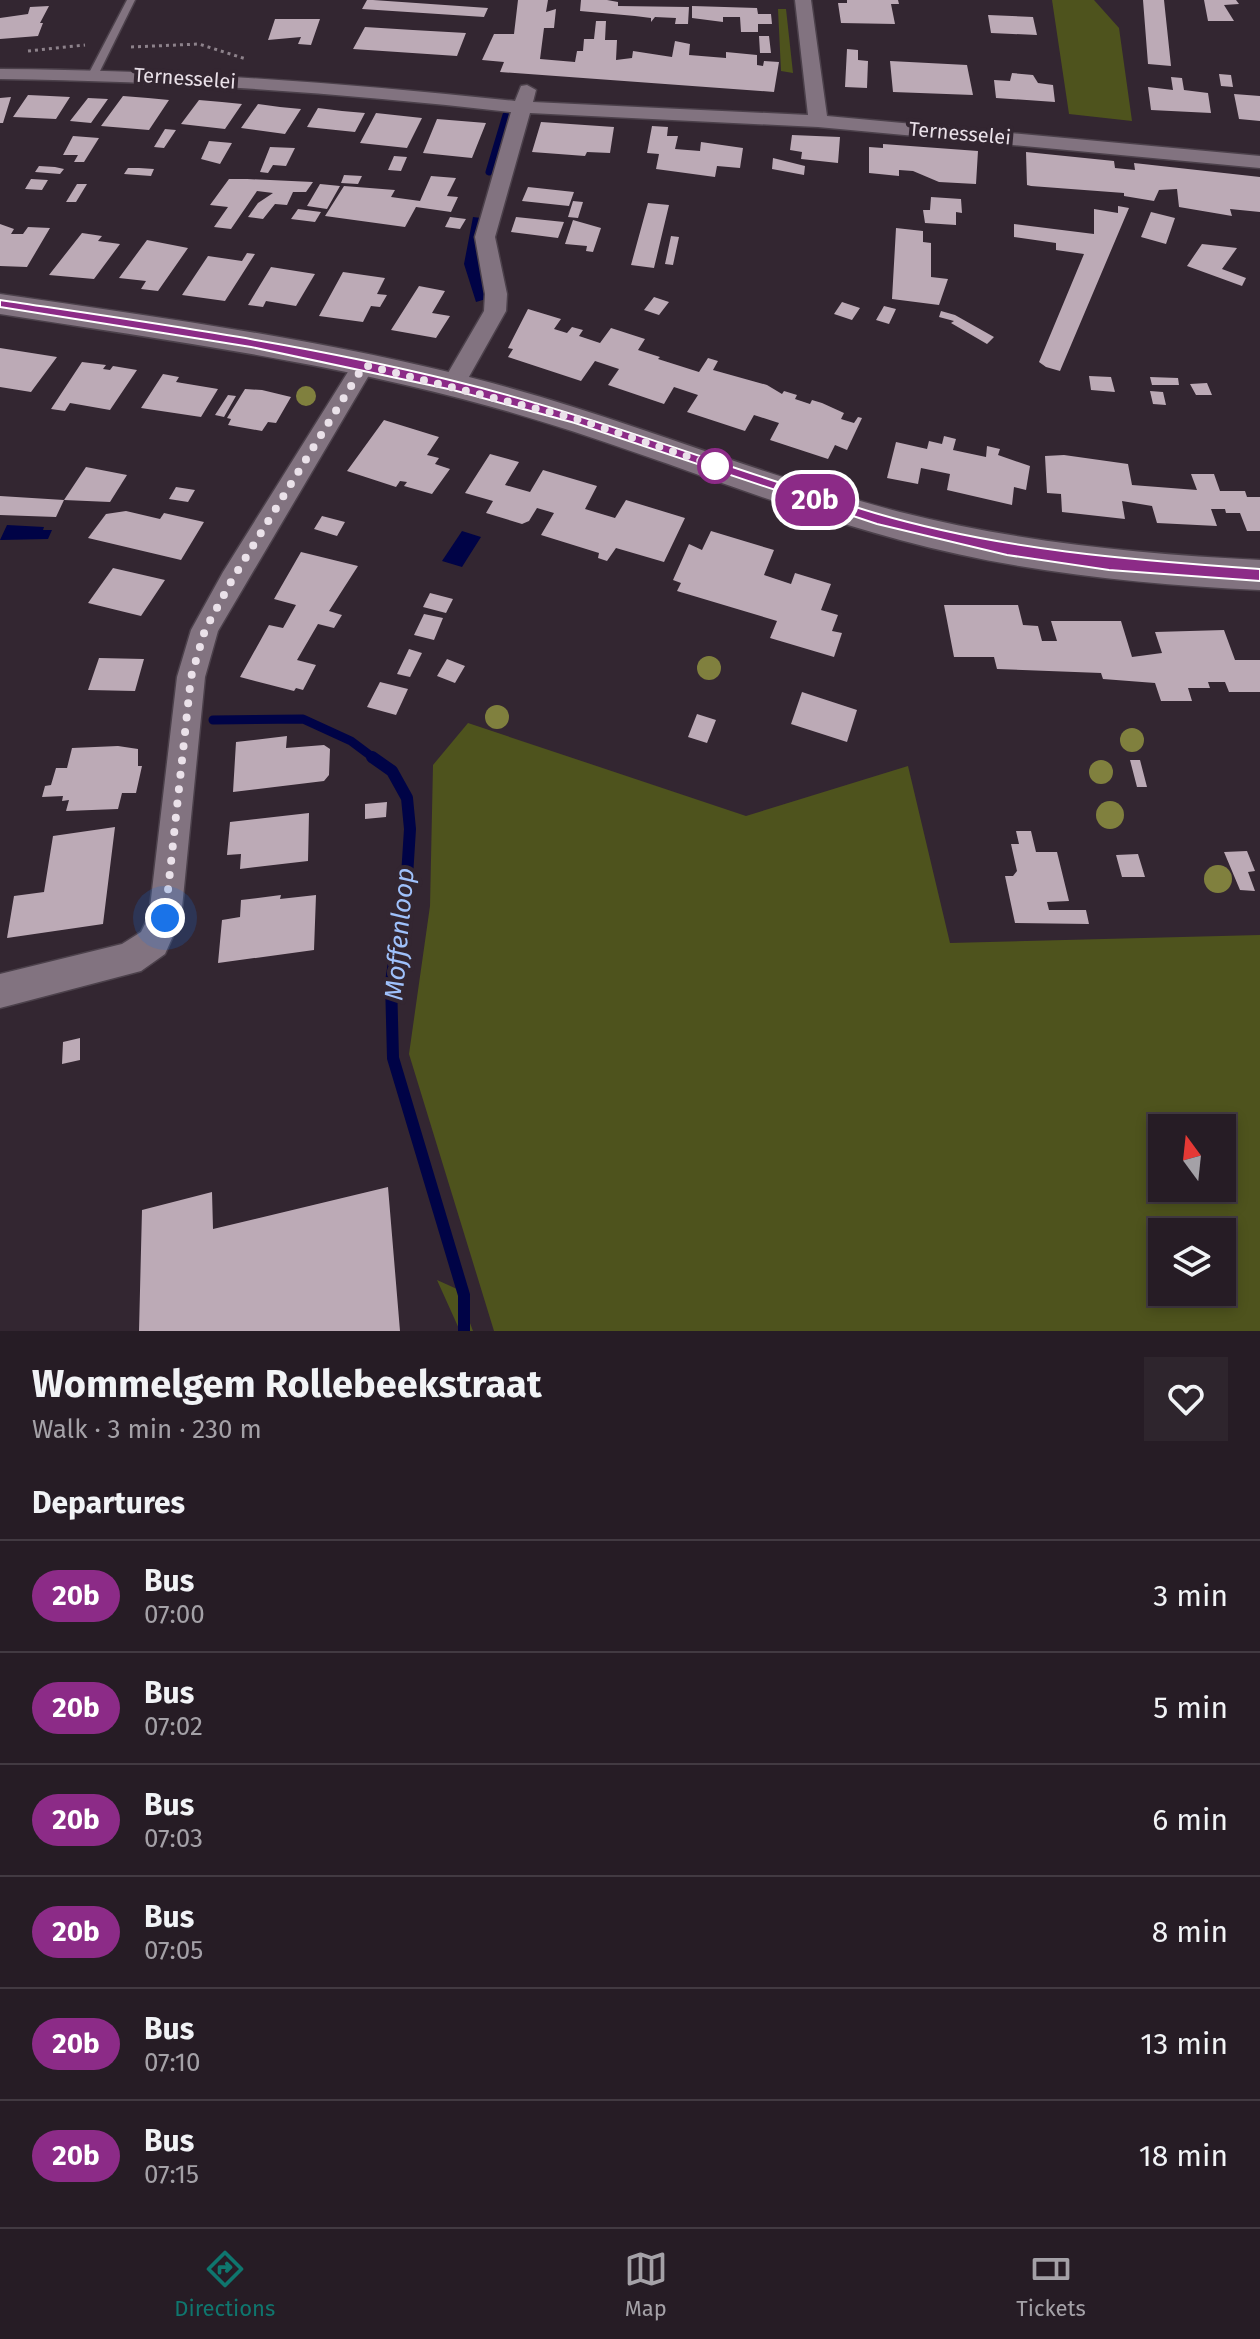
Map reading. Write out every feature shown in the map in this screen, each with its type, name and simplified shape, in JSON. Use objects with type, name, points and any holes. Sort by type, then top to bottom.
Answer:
[{"type":"street","points":[[803,0],[818,121]]},
{"type":"street","name":"Ternesselei","points":[[0,74],[94,73],[523,99],[660,112],[818,121],[1260,162]]},
{"type":"street","points":[[453,385],[495,311],[496,294],[485,252],[485,237],[523,99]]},
{"type":"street","points":[[0,304],[251,342],[453,385],[577,419],[901,526],[1007,550],[1109,564],[1260,575]]},
{"type":"street","points":[[0,991],[129,959],[153,943],[165,918],[191,677],[200,644],[232,580],[364,365]]},
{"type":"lane","points":[[94,73],[131,0]]},
{"type":"green space","points":[[1052,0],[1094,0],[1119,28],[1132,121],[1069,114]]},
{"type":"green space","points":[[778,9],[786,9],[793,73],[781,71]]},
{"type":"green space","points":[[468,723],[746,816],[908,766],[950,943],[1260,935],[1260,1331],[494,1331],[409,1054],[430,906],[433,765]]},
{"type":"green space","points":[[437,1280],[457,1289],[473,1331],[460,1331]]},
{"type":"shaded area","points":[[473,217],[481,218],[477,253],[486,299],[476,302],[464,264]]},
{"type":"shaded area","points":[[7,525],[52,530],[48,539],[0,540]]},
{"type":"shaded area","points":[[462,531],[481,537],[462,567],[442,561]]},
{"type":"building","points":[[367,0],[488,8],[484,17],[362,9]]},
{"type":"building","points":[[518,0],[548,0],[546,12],[556,9],[554,28],[544,28],[540,59],[575,62],[577,51],[583,51],[584,39],[594,39],[596,21],[606,21],[605,40],[617,40],[616,60],[632,58],[633,51],[672,57],[675,41],[690,44],[689,55],[726,58],[726,52],[757,55],[757,65],[763,66],[764,61],[779,62],[774,92],[500,72],[504,62],[482,60],[494,34],[514,34]]},
{"type":"building","points":[[581,0],[607,0],[618,2],[618,6],[689,7],[688,24],[675,24],[676,18],[655,17],[651,22],[651,18],[580,11]]},
{"type":"building","points":[[847,0],[898,0],[899,4],[891,4],[895,24],[841,23],[838,3],[847,3]]},
{"type":"building","points":[[1143,0],[1164,0],[1171,66],[1148,64]]},
{"type":"building","points":[[1204,0],[1236,0],[1239,4],[1224,5],[1234,21],[1208,21]]},
{"type":"building","points":[[49,6],[40,23],[43,23],[38,36],[0,39],[0,18],[28,14],[30,7]]},
{"type":"building","points":[[692,6],[757,8],[758,14],[771,14],[772,24],[758,24],[758,32],[741,32],[740,17],[723,17],[723,22],[692,18]]},
{"type":"building","points":[[988,15],[1033,17],[1037,35],[991,33]]},
{"type":"building","points":[[275,19],[320,19],[311,45],[298,44],[301,37],[268,40]]},
{"type":"building","points":[[365,27],[466,33],[457,56],[353,49]]},
{"type":"building","points":[[759,36],[769,36],[771,53],[760,53]]},
{"type":"building","points":[[847,49],[858,50],[858,60],[868,61],[867,88],[845,87]]},
{"type":"building","points":[[890,61],[967,65],[973,95],[893,92]]},
{"type":"building","points":[[1012,73],[1033,75],[1038,83],[1053,85],[1055,102],[996,98],[994,80],[1010,81]]},
{"type":"building","points":[[1219,74],[1231,75],[1233,87],[1221,86]]},
{"type":"building","points":[[1171,77],[1182,78],[1184,90],[1208,93],[1211,113],[1151,110],[1148,87],[1173,90]]},
{"type":"building","points":[[1234,94],[1260,96],[1260,121],[1239,119]]},
{"type":"building","points":[[28,95],[70,97],[56,119],[13,117]]},
{"type":"building","points":[[123,96],[169,100],[149,130],[101,126]]},
{"type":"building","points":[[11,97],[3,123],[0,123],[0,98]]},
{"type":"building","points":[[88,98],[108,99],[91,123],[70,121]]},
{"type":"building","points":[[199,100],[242,104],[225,129],[181,124]]},
{"type":"building","points":[[258,104],[301,109],[285,134],[241,128]]},
{"type":"building","points":[[318,108],[365,113],[355,132],[307,127]]},
{"type":"building","points":[[376,113],[422,118],[407,148],[360,143]]},
{"type":"building","points":[[437,119],[486,123],[472,158],[423,153]]},
{"type":"building","points":[[541,122],[614,127],[610,153],[587,152],[585,156],[532,152]]},
{"type":"building","points":[[652,126],[668,127],[667,136],[678,136],[675,149],[700,151],[701,142],[743,148],[740,168],[717,166],[715,177],[656,169],[659,154],[647,153]]},
{"type":"building","points":[[165,129],[176,130],[164,148],[154,147]]},
{"type":"building","points":[[792,135],[840,137],[838,163],[801,159],[802,152],[790,150]]},
{"type":"building","points":[[73,136],[99,138],[84,162],[74,162],[78,155],[63,155]]},
{"type":"building","points":[[209,141],[232,143],[220,164],[201,159]]},
{"type":"building","points":[[883,144],[978,151],[976,184],[939,182],[913,171],[899,170],[899,176],[869,173],[869,147],[883,148]]},
{"type":"building","points":[[270,147],[295,148],[286,166],[273,165],[268,173],[260,172]]},
{"type":"building","points":[[1026,152],[1114,161],[1115,168],[1135,170],[1134,163],[1260,177],[1260,212],[1230,209],[1232,216],[1179,207],[1177,189],[1159,190],[1154,201],[1124,196],[1124,193],[1027,185]]},
{"type":"building","points":[[394,156],[407,157],[401,171],[388,170]]},
{"type":"building","points":[[773,158],[805,166],[804,175],[772,169]]},
{"type":"building","points":[[39,166],[64,169],[60,174],[35,172]]},
{"type":"building","points":[[128,168],[154,169],[151,176],[124,174]]},
{"type":"building","points":[[344,175],[362,176],[358,184],[341,183]]},
{"type":"building","points":[[431,176],[456,178],[447,196],[458,197],[451,212],[416,207],[405,227],[325,216],[344,186],[395,190],[391,197],[420,201]]},
{"type":"building","points":[[31,179],[48,180],[42,190],[25,189]]},
{"type":"building","points":[[229,179],[313,182],[306,192],[293,192],[287,205],[275,204],[263,219],[248,217],[258,203],[273,193],[257,191],[231,229],[214,227],[228,207],[210,205]]},
{"type":"building","points":[[77,184],[87,184],[76,202],[66,202]]},
{"type":"building","points":[[320,184],[340,186],[327,209],[307,206]]},
{"type":"building","points":[[528,187],[574,192],[569,206],[522,201]]},
{"type":"building","points":[[931,197],[961,199],[962,213],[956,212],[956,225],[925,223],[923,210],[930,210]]},
{"type":"building","points":[[573,201],[583,202],[578,218],[568,217]]},
{"type":"building","points":[[648,203],[669,205],[654,268],[631,265]]},
{"type":"building","points":[[1118,206],[1129,208],[1060,371],[1046,367],[1039,362],[1084,254],[1056,250],[1056,243],[1014,237],[1014,224],[1094,234],[1094,209],[1118,213]]},
{"type":"building","points":[[298,209],[321,212],[315,222],[291,219]]},
{"type":"building","points":[[1151,212],[1175,218],[1166,244],[1141,237]]},
{"type":"building","points":[[450,217],[466,219],[460,229],[445,227]]},
{"type":"building","points":[[516,217],[564,222],[558,238],[511,232]]},
{"type":"building","points":[[573,220],[601,228],[593,252],[586,251],[587,246],[565,244]]},
{"type":"building","points":[[0,224],[14,229],[11,234],[23,234],[28,227],[50,228],[27,267],[0,266]]},
{"type":"building","points":[[896,228],[923,231],[923,242],[931,243],[931,277],[948,279],[939,305],[892,299]]},
{"type":"building","points":[[82,233],[102,236],[98,241],[120,244],[94,279],[49,275]]},
{"type":"building","points":[[671,236],[679,237],[673,265],[665,264]]},
{"type":"building","points":[[147,240],[188,248],[158,291],[141,289],[146,281],[119,278]]},
{"type":"building","points":[[1202,244],[1237,248],[1222,269],[1246,278],[1242,286],[1187,266]]},
{"type":"building","points":[[247,253],[255,254],[225,301],[182,295],[208,256],[242,261]]},
{"type":"building","points":[[271,267],[315,274],[296,306],[266,301],[263,307],[248,305]]},
{"type":"building","points":[[343,272],[385,278],[377,294],[387,295],[380,307],[371,306],[363,322],[319,316]]},
{"type":"building","points":[[419,286],[445,291],[432,313],[450,316],[436,338],[391,330]]},
{"type":"building","points":[[654,297],[669,302],[659,315],[644,310]]},
{"type":"building","points":[[842,302],[860,308],[852,320],[834,314]]},
{"type":"building","points":[[884,306],[896,309],[889,324],[876,320]]},
{"type":"building","points":[[528,309],[561,319],[554,329],[567,333],[572,327],[583,330],[579,336],[600,343],[611,328],[645,339],[638,350],[660,357],[658,359],[699,372],[708,358],[718,361],[713,370],[767,385],[782,394],[784,391],[797,395],[795,399],[810,404],[812,400],[822,403],[844,413],[841,419],[854,423],[858,417],[862,418],[847,450],[835,445],[828,459],[770,440],[779,423],[754,415],[745,431],[687,412],[698,395],[674,387],[664,404],[608,385],[619,369],[595,361],[581,381],[508,357],[513,349],[508,348]]},
{"type":"building","points":[[941,311],[955,315],[994,337],[987,344],[951,323],[954,321],[939,317]]},
{"type":"building","points":[[0,348],[57,357],[31,392],[0,387]]},
{"type":"building","points":[[82,362],[106,365],[103,369],[110,370],[113,366],[137,370],[110,410],[70,403],[65,411],[51,409]]},
{"type":"building","points":[[163,374],[179,377],[176,382],[218,389],[201,417],[141,408]]},
{"type":"building","points":[[1089,376],[1111,377],[1115,392],[1091,390]]},
{"type":"building","points":[[1150,377],[1178,378],[1179,385],[1152,385]]},
{"type":"building","points":[[1207,383],[1212,395],[1196,395],[1190,384]]},
{"type":"building","points":[[245,389],[291,397],[276,423],[268,422],[262,431],[228,425],[231,419],[227,418]]},
{"type":"building","points":[[1150,391],[1163,392],[1166,405],[1153,404]]},
{"type":"building","points":[[228,395],[236,396],[224,417],[215,415]]},
{"type":"building","points":[[384,420],[439,437],[427,455],[439,458],[435,464],[450,469],[432,494],[404,486],[407,482],[400,481],[396,487],[347,471]]},
{"type":"building","points":[[944,436],[956,439],[953,450],[986,457],[987,446],[1000,449],[998,455],[1030,466],[1026,490],[1014,487],[1012,505],[947,490],[950,474],[921,468],[918,484],[887,478],[896,442],[927,449],[929,441],[942,444]]},
{"type":"building","points":[[490,454],[519,462],[505,485],[530,492],[543,470],[597,486],[585,509],[615,518],[626,500],[685,518],[664,562],[616,548],[607,561],[598,558],[599,553],[541,535],[554,513],[537,508],[529,521],[522,524],[486,513],[493,501],[465,493]]},
{"type":"building","points":[[1064,455],[1128,464],[1132,485],[1197,490],[1191,474],[1214,474],[1220,491],[1245,491],[1247,497],[1260,497],[1260,531],[1247,531],[1240,513],[1226,513],[1225,509],[1211,509],[1217,526],[1157,523],[1152,506],[1122,501],[1125,519],[1062,512],[1061,494],[1047,493],[1045,456]]},
{"type":"building","points":[[86,467],[127,475],[110,502],[64,500]]},
{"type":"building","points":[[176,487],[195,490],[188,502],[169,499]]},
{"type":"building","points":[[0,496],[64,500],[56,517],[0,515]]},
{"type":"building","points":[[126,511],[160,519],[164,513],[204,522],[181,560],[88,538],[106,514]]},
{"type":"building","points":[[322,516],[345,522],[337,536],[314,529]]},
{"type":"building","points":[[711,531],[774,550],[764,575],[791,584],[795,573],[831,584],[821,610],[838,615],[832,631],[842,633],[834,657],[770,638],[777,621],[677,591],[681,583],[673,580],[689,544],[702,550]]},
{"type":"building","points":[[301,552],[358,566],[329,611],[342,615],[334,628],[318,624],[297,660],[316,665],[303,690],[296,688],[294,691],[240,677],[269,625],[283,628],[296,605],[274,599]]},
{"type":"building","points":[[113,568],[165,580],[141,616],[88,603]]},
{"type":"building","points":[[430,593],[453,599],[446,613],[423,607]]},
{"type":"building","points":[[944,605],[1018,605],[1023,625],[1038,626],[1042,641],[1057,641],[1051,621],[1121,621],[1132,657],[1162,653],[1155,632],[1224,630],[1235,660],[1260,660],[1260,692],[1229,692],[1225,682],[1208,682],[1210,688],[1188,688],[1192,701],[1161,701],[1155,683],[1103,679],[1101,673],[997,669],[994,657],[954,657]]},
{"type":"building","points":[[424,614],[443,618],[434,640],[414,635]]},
{"type":"building","points":[[409,649],[422,653],[410,677],[397,674]]},
{"type":"building","points":[[99,658],[144,659],[135,691],[88,690]]},
{"type":"building","points":[[447,659],[465,666],[455,683],[437,676]]},
{"type":"building","points":[[380,682],[408,689],[396,715],[367,707]]},
{"type":"building","points":[[802,692],[857,710],[847,742],[791,724]]},
{"type":"building","points":[[697,714],[716,720],[707,743],[688,737]]},
{"type":"building","points":[[287,736],[286,748],[324,745],[330,749],[329,775],[324,781],[233,792],[236,742]]},
{"type":"building","points":[[118,746],[138,749],[138,766],[142,766],[136,793],[122,793],[118,809],[66,811],[69,800],[62,801],[63,796],[42,797],[45,786],[51,785],[56,768],[67,768],[72,748]]},
{"type":"building","points":[[1130,760],[1140,760],[1147,787],[1137,787]]},
{"type":"building","points":[[387,802],[386,817],[365,819],[365,804]]},
{"type":"building","points":[[309,813],[308,861],[240,869],[241,854],[227,855],[230,822]]},
{"type":"building","points":[[115,827],[103,924],[7,938],[14,896],[44,892],[53,836]]},
{"type":"building","points":[[1016,831],[1031,831],[1036,852],[1057,852],[1069,901],[1047,902],[1049,910],[1086,910],[1089,924],[1015,923],[1005,876],[1013,876],[1017,871],[1011,844],[1019,844]]},
{"type":"building","points":[[1247,851],[1255,871],[1248,872],[1255,891],[1240,890],[1224,852]]},
{"type":"building","points":[[1138,854],[1145,877],[1122,877],[1116,855]]},
{"type":"building","points":[[281,895],[280,899],[316,895],[314,950],[218,963],[222,920],[240,917],[241,900]]},
{"type":"building","points":[[80,1038],[80,1060],[62,1064],[63,1042]]},
{"type":"building","points":[[388,1187],[400,1331],[139,1331],[142,1210],[212,1192],[213,1229]]},
{"type":"waterway","points":[[489,172],[506,115]]},
{"type":"waterway","name":"Moffenloop","points":[[213,720],[303,719],[351,741],[375,759]]},
{"type":"waterway","name":"Moffenloop","points":[[372,757],[392,771],[407,798],[410,829],[407,876],[391,982],[393,1058],[464,1295],[464,1331]]},
{"type":"bus line","name":"20b","points":[[0,304],[251,342],[453,385],[577,419],[877,519],[1007,550],[1109,564],[1260,575]]},
{"type":"route","points":[[165,918],[194,660],[205,630],[232,580],[364,365],[453,385],[577,419],[719,467],[715,466]]}]
